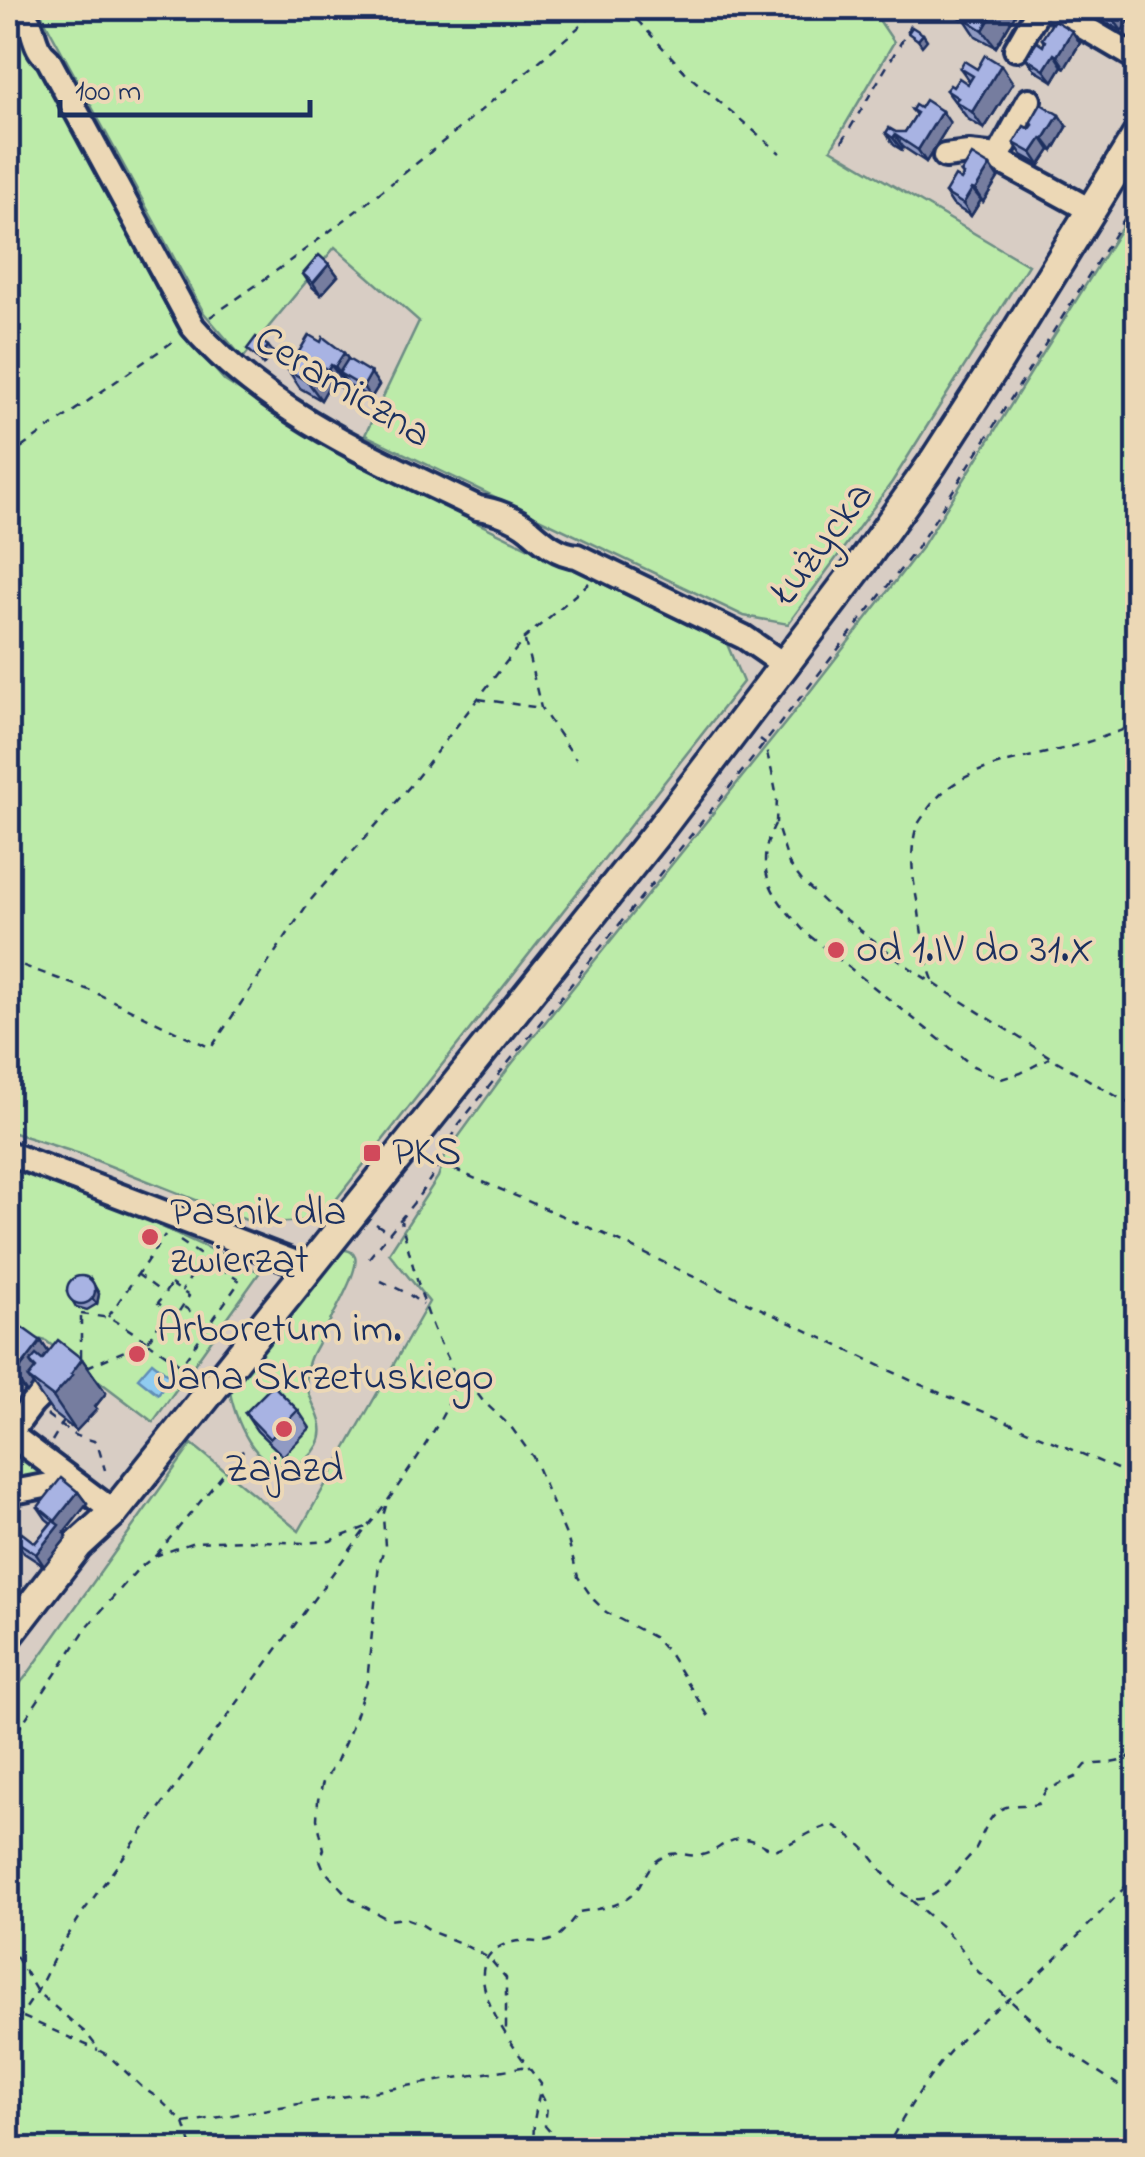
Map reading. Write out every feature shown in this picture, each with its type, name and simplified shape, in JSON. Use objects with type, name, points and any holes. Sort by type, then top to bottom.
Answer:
[{"type":"main road","name":"Łużycka","points":[[114,1512],[660,830],[861,564],[999,360],[1138,134]]},
{"type":"main road","points":[[8,1636],[78,1545],[114,1512]]},
{"type":"main road","points":[[8,1661],[99,1544],[114,1512]]},
{"type":"street","name":"Ceramiczna","points":[[20,8],[40,53],[48,59],[216,354],[331,434],[478,508],[527,527],[543,543],[606,569],[744,638],[784,664]]},
{"type":"street","points":[[1016,49],[1043,8]]},
{"type":"street","points":[[1051,8],[1082,16],[1138,59]]},
{"type":"street","points":[[996,158],[1029,100]]},
{"type":"street","points":[[944,156],[989,155],[1090,210]]},
{"type":"street","points":[[8,1153],[309,1268]]},
{"type":"street","points":[[66,1370],[8,1435],[114,1512]]},
{"type":"street","points":[[8,1494],[71,1481]]},
{"type":"path","points":[[8,457],[275,273],[404,174],[601,8]]},
{"type":"path","points":[[626,8],[688,76],[780,153]]},
{"type":"path","points":[[842,142],[918,8]]},
{"type":"path","points":[[368,1258],[433,1174],[459,1124],[916,550],[1138,197]]},
{"type":"path","points":[[8,960],[94,992],[211,1048],[309,902],[411,784],[524,639],[606,569]]},
{"type":"path","points":[[524,639],[541,708],[576,759]]},
{"type":"path","points":[[478,699],[541,708]]},
{"type":"path","points":[[935,984],[922,943],[912,848],[917,825],[933,802],[948,787],[980,770],[1051,752],[1138,722]]},
{"type":"path","points":[[739,723],[764,742],[776,798],[776,823],[790,864],[814,893],[935,984],[1138,1109]]},
{"type":"path","points":[[776,823],[765,843],[763,864],[784,908],[806,933],[972,1066],[1001,1079],[1050,1057]]},
{"type":"path","points":[[438,1163],[602,1233],[912,1381],[1138,1478]]},
{"type":"path","points":[[8,2034],[83,1912],[386,1505],[429,1438],[455,1388],[453,1372],[426,1308],[401,1219]]},
{"type":"path","points":[[375,1223],[390,1233]]},
{"type":"path","points":[[108,1317],[167,1233]]},
{"type":"path","points":[[168,1310],[149,1343],[80,1370],[81,1311],[108,1317],[149,1343],[181,1365],[240,1281],[179,1241]]},
{"type":"path","points":[[182,1291],[203,1257]]},
{"type":"path","points":[[137,1274],[164,1294]]},
{"type":"path","points":[[381,1281],[407,1293],[426,1308]]},
{"type":"path","points":[[171,1284],[182,1291],[189,1296],[176,1316],[158,1304],[171,1284]]},
{"type":"path","points":[[183,1306],[210,1324]]},
{"type":"path","points":[[453,1372],[465,1378],[511,1427],[532,1457],[568,1540],[578,1577],[594,1600],[606,1612],[655,1638],[708,1717]]},
{"type":"path","points":[[32,1404],[74,1434],[94,1441],[105,1470]]},
{"type":"path","points":[[8,1745],[86,1627],[138,1569],[155,1556],[245,1448]]},
{"type":"path","points":[[386,1505],[385,1546],[378,1564],[367,1682],[350,1731],[323,1782],[318,1800],[317,1819],[324,1850],[320,1860],[324,1870],[350,1897],[378,1915],[389,1920],[405,1918],[419,1922],[489,1958],[506,1978],[506,2036]]},
{"type":"path","points":[[155,1556],[194,1542],[330,1541],[367,1526]]},
{"type":"path","points":[[907,1897],[918,1900],[934,1894],[952,1879],[997,1811],[1011,1805],[1038,1804],[1046,1790],[1066,1784],[1086,1765],[1116,1764],[1138,1750]]},
{"type":"path","points":[[533,2150],[541,2084],[490,2009],[484,1990],[484,1965],[494,1951],[509,1942],[543,1942],[563,1934],[579,1912],[620,1905],[639,1887],[648,1868],[672,1852],[696,1856],[738,1838],[774,1850],[817,1828],[834,1825],[857,1841],[892,1884],[944,1928],[974,1967],[1053,2042],[1138,2098]]},
{"type":"path","points":[[885,2150],[903,2118],[956,2046],[1039,1975],[1138,1874]]},
{"type":"path","points":[[8,1942],[37,1992],[184,2123],[193,2150]]},
{"type":"path","points":[[22,2016],[100,2050]]},
{"type":"path","points":[[184,2123],[528,2066]]},
{"type":"path","points":[[540,2093],[546,2106],[546,2126],[554,2136],[556,2150]]},
{"type":"green space","points":[[38,8],[871,8],[894,42],[831,149],[1028,265],[892,482],[788,624],[744,616],[365,435],[419,321],[335,247],[243,358],[204,313]]},
{"type":"green space","points":[[8,12],[177,326],[225,381],[352,462],[727,644],[743,682],[320,1220],[256,1224],[80,1154],[8,1131]]},
{"type":"green space","points":[[1137,203],[1137,2149],[8,2149],[8,1698],[192,1444],[299,1531],[429,1302],[389,1253],[438,1177],[446,1154],[510,1066],[922,547]]},
{"type":"green space","points":[[8,1167],[97,1197],[260,1272],[153,1422],[46,1341],[19,1334],[8,1326]]},
{"type":"green space","points":[[342,1249],[355,1257],[352,1276],[307,1370],[309,1394],[321,1434],[306,1460],[281,1466],[269,1462],[249,1441],[229,1386],[334,1253]]},
{"type":"green space","points":[[20,1453],[55,1475],[8,1489],[8,1458]]},
{"type":"water","points":[[152,1362],[171,1377],[158,1394],[138,1378]]},
{"type":"building","points":[[970,8],[996,8],[983,30],[964,18]]},
{"type":"building","points":[[1096,8],[1121,8],[1114,20]]},
{"type":"building","points":[[1054,20],[1072,31],[1044,70],[1026,58],[1037,42],[1043,46],[1042,39]]},
{"type":"building","points":[[912,27],[923,34],[918,40],[908,33]]},
{"type":"building","points":[[985,55],[1001,65],[972,112],[946,90],[959,78],[968,84],[973,76],[960,68],[964,61],[977,69]]},
{"type":"building","points":[[925,100],[942,111],[918,150],[886,133],[889,128],[905,132],[917,113],[912,110],[915,105],[920,108]]},
{"type":"building","points":[[1041,104],[1059,115],[1032,153],[1014,143],[1024,126],[1030,129],[1033,125],[1030,123]]},
{"type":"building","points":[[972,155],[990,166],[963,204],[945,193],[955,176],[961,180]]},
{"type":"building","points":[[319,255],[329,264],[313,283],[303,274]]},
{"type":"building","points":[[309,335],[321,342],[323,337],[344,353],[335,367],[331,365],[328,370],[319,365],[308,382],[288,370]]},
{"type":"building","points":[[256,337],[268,346],[259,359],[247,349]]},
{"type":"building","points":[[348,359],[371,373],[363,387],[339,373]]},
{"type":"building","points":[[81,1276],[91,1280],[95,1290],[91,1300],[81,1304],[71,1300],[67,1290],[71,1280]]},
{"type":"building","points":[[16,1323],[41,1341],[15,1375],[8,1370],[8,1335]]},
{"type":"building","points":[[58,1340],[82,1359],[53,1397],[28,1378],[36,1368],[30,1362],[36,1355],[42,1360]]},
{"type":"building","points":[[273,1385],[298,1410],[270,1439],[245,1413]]},
{"type":"building","points":[[61,1478],[78,1492],[55,1521],[38,1507]]},
{"type":"building","points":[[53,1521],[59,1525],[36,1554],[16,1541],[22,1533],[35,1543]]},
{"type":"place","name":"od 1.IV do 31.X","points":[[836,950]]},
{"type":"place","name":"PKS","points":[[372,1153]]},
{"type":"place","name":"Pasnik dla zwierząt","points":[[150,1237]]},
{"type":"place","name":"Arboretum im. Jana Skrzetuskiego","points":[[137,1354]]},
{"type":"place","name":"Zajazd","points":[[284,1429]]}]
